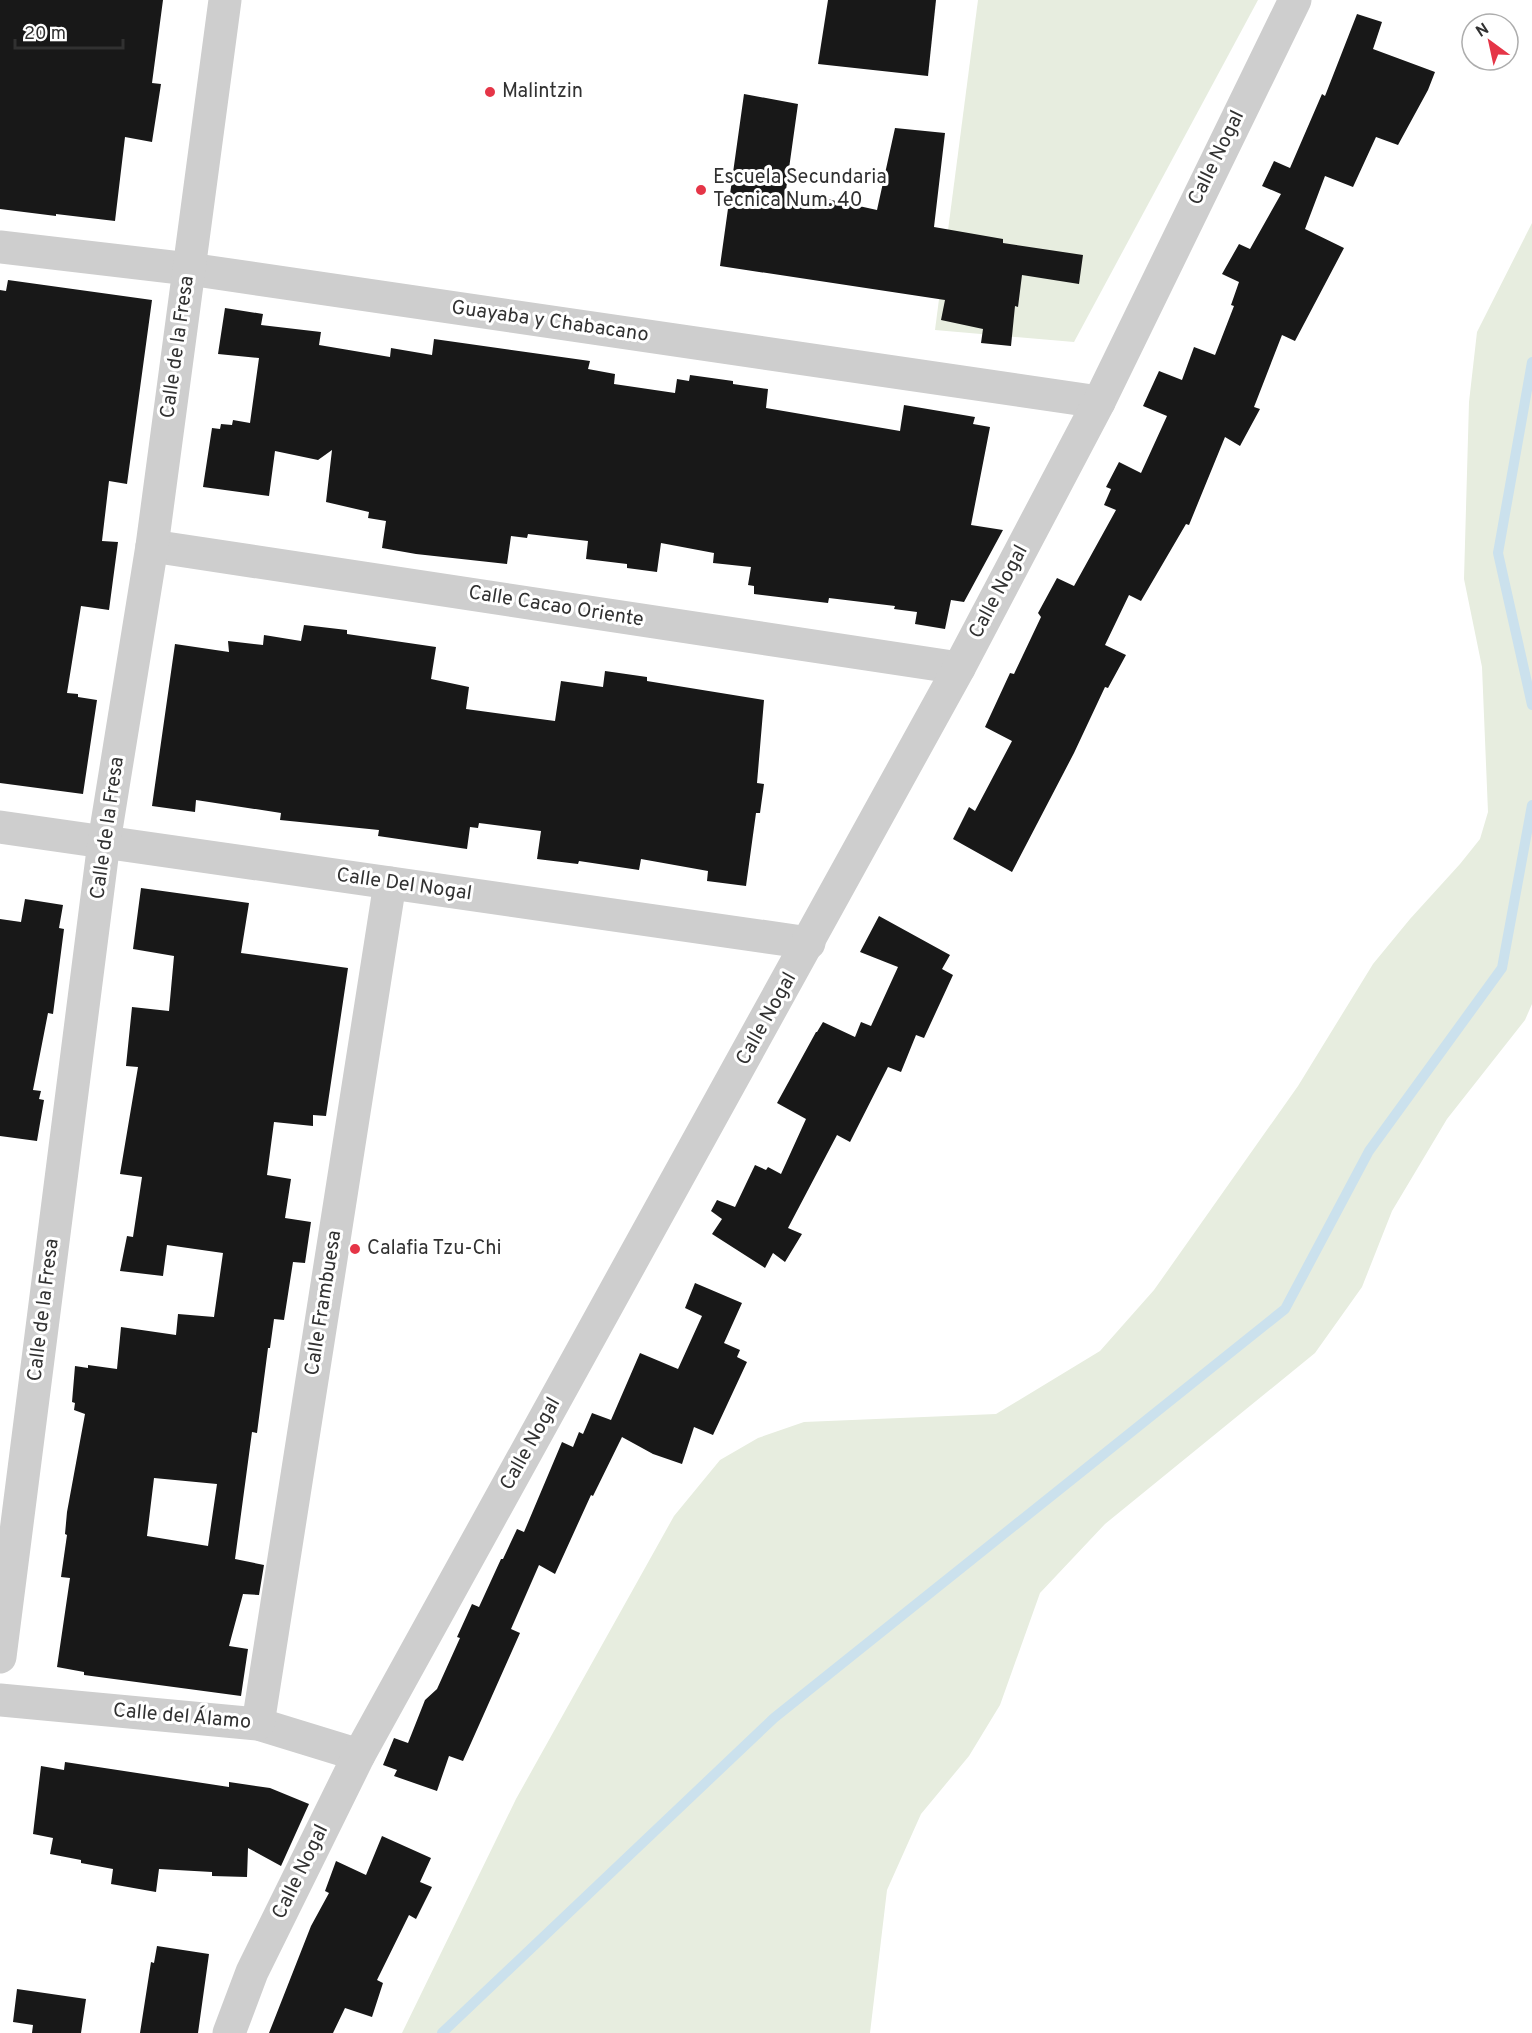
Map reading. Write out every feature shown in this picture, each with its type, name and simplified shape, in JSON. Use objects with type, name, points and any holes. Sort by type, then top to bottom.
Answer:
[{"type":"street","name":"Calle de la Fresa","points":[[0,1657],[104,842],[152,546],[225,0]]},
{"type":"street","name":"Calle Nogal","points":[[229,2033],[252,1972],[359,1755],[959,668],[1099,402],[1295,0]]},
{"type":"street","name":"Guayaba y Chabacano","points":[[0,247],[189,269],[1099,402]]},
{"type":"street","name":"Calle Cacao Oriente","points":[[152,546],[959,668]]},
{"type":"street","name":"Calle Del Nogal","points":[[0,827],[809,943]]},
{"type":"street","name":"Calle Frambuesa","points":[[258,1724],[390,883]]},
{"type":"street","name":"Calle del Álamo","points":[[0,1700],[258,1724],[359,1755]]},
{"type":"shaded area","points":[[978,0],[1258,0],[1074,342],[935,330]]},
{"type":"shaded area","points":[[1532,223],[1532,1004],[1525,1020],[1447,1119],[1392,1211],[1362,1287],[1315,1353],[1105,1524],[1040,1593],[1000,1705],[969,1756],[921,1814],[887,1890],[870,2033],[402,2033],[516,1799],[674,1516],[720,1460],[758,1438],[804,1422],[996,1414],[1100,1351],[1154,1290],[1298,1086],[1373,964],[1480,839],[1488,812],[1482,667],[1464,579],[1469,402],[1477,332]]},
{"type":"building","points":[[0,0],[163,0],[152,83],[161,84],[152,142],[125,137],[115,221],[0,209]]},
{"type":"building","points":[[828,0],[936,0],[928,76],[818,64]]},
{"type":"building","points":[[1357,14],[1382,22],[1373,49],[1435,72],[1428,90],[1398,145],[1376,137],[1353,187],[1325,176],[1305,229],[1344,248],[1295,341],[1282,335],[1254,407],[1260,409],[1240,446],[1225,437],[1189,525],[1186,524],[1141,601],[1129,595],[1105,645],[1126,655],[1108,688],[1105,687],[1074,753],[1012,872],[953,839],[969,807],[975,811],[1012,741],[985,727],[1010,673],[1014,674],[1041,617],[1038,613],[1057,578],[1074,586],[1116,510],[1104,505],[1111,489],[1106,487],[1119,462],[1141,473],[1167,416],[1143,406],[1159,371],[1182,380],[1194,347],[1215,355],[1234,306],[1231,305],[1239,282],[1222,274],[1239,244],[1250,249],[1281,194],[1262,186],[1274,161],[1290,168],[1322,94],[1325,96]]},
{"type":"building","points":[[744,94],[798,104],[786,190],[877,210],[895,128],[945,133],[934,227],[1003,239],[1003,243],[1083,255],[1079,284],[1022,275],[1018,307],[1015,306],[1011,346],[981,343],[983,329],[941,320],[945,300],[720,266]]},
{"type":"building","points":[[8,280],[152,300],[127,484],[109,481],[102,541],[118,542],[109,610],[81,606],[67,693],[97,700],[83,794],[0,783],[0,290],[6,291]]},
{"type":"building","points":[[225,308],[263,314],[261,325],[321,332],[319,345],[390,357],[391,348],[432,355],[434,339],[590,361],[588,369],[615,374],[614,384],[675,393],[677,379],[689,381],[690,375],[733,381],[733,384],[768,389],[766,408],[900,431],[904,405],[975,417],[973,424],[990,427],[971,525],[1003,530],[964,602],[951,600],[945,629],[915,624],[917,612],[894,609],[895,606],[829,598],[828,603],[754,594],[754,586],[748,585],[751,567],[713,563],[714,553],[661,543],[657,572],[627,568],[627,564],[586,559],[588,541],[528,534],[527,538],[511,536],[507,564],[382,548],[386,521],[368,518],[369,512],[326,502],[332,450],[318,460],[275,451],[269,496],[203,487],[212,428],[220,429],[221,424],[232,425],[233,420],[250,423],[259,358],[218,354]]},
{"type":"building","points":[[304,625],[347,630],[347,634],[436,647],[431,679],[469,687],[466,709],[555,721],[561,681],[603,687],[605,671],[647,677],[647,681],[764,700],[757,783],[764,784],[760,813],[756,813],[746,886],[707,881],[708,871],[641,859],[639,870],[579,861],[578,864],[537,859],[541,831],[479,823],[478,828],[470,827],[467,849],[378,836],[379,830],[280,820],[281,813],[196,800],[195,812],[152,806],[175,644],[229,652],[228,641],[263,645],[264,635],[301,641]]},
{"type":"building","points":[[141,888],[249,903],[241,953],[348,968],[326,1116],[313,1115],[313,1126],[274,1122],[267,1175],[291,1179],[285,1218],[311,1222],[305,1263],[293,1262],[284,1320],[274,1319],[257,1433],[252,1432],[235,1559],[264,1565],[259,1595],[243,1594],[229,1646],[248,1649],[241,1696],[84,1675],[84,1672],[57,1667],[70,1578],[61,1577],[67,1535],[65,1534],[67,1512],[85,1414],[74,1410],[75,1403],[72,1402],[75,1366],[88,1368],[88,1365],[117,1369],[121,1327],[176,1335],[178,1314],[214,1317],[223,1253],[167,1245],[163,1276],[120,1271],[127,1236],[133,1237],[142,1177],[120,1174],[138,1067],[126,1066],[132,1007],[169,1011],[174,956],[133,949]],"holes":[[[154,1478],[217,1484],[208,1546],[147,1536]]]},
{"type":"building","points":[[25,899],[63,905],[59,928],[64,929],[53,1014],[48,1013],[33,1090],[41,1091],[39,1099],[44,1100],[37,1141],[0,1136],[0,919],[21,922]]},
{"type":"building","points":[[879,916],[950,955],[942,969],[953,975],[924,1038],[916,1035],[901,1072],[888,1067],[850,1142],[837,1135],[788,1228],[802,1234],[785,1262],[773,1253],[765,1268],[712,1234],[722,1219],[711,1211],[717,1200],[735,1207],[755,1165],[766,1170],[768,1167],[781,1174],[806,1119],[777,1103],[823,1022],[855,1037],[861,1022],[871,1026],[898,967],[860,952]]},
{"type":"building","points":[[695,1283],[742,1303],[724,1343],[740,1350],[737,1357],[747,1362],[713,1435],[694,1427],[682,1464],[653,1454],[622,1437],[593,1496],[591,1495],[555,1574],[539,1565],[511,1629],[520,1633],[463,1761],[449,1756],[437,1791],[394,1776],[397,1770],[383,1765],[394,1738],[408,1743],[425,1700],[437,1689],[460,1638],[457,1637],[472,1604],[479,1607],[517,1529],[524,1532],[562,1442],[573,1447],[579,1432],[583,1434],[592,1413],[611,1420],[640,1353],[678,1369],[702,1316],[685,1308]]},
{"type":"building","points":[[65,1762],[229,1787],[229,1782],[270,1788],[309,1804],[281,1866],[248,1848],[247,1877],[212,1876],[212,1872],[159,1869],[156,1892],[111,1884],[113,1869],[50,1854],[53,1838],[33,1834],[41,1766],[64,1770]]},
{"type":"building","points":[[382,1836],[431,1858],[420,1882],[432,1887],[416,1919],[409,1915],[377,1980],[383,1983],[372,2017],[345,2008],[333,2033],[269,2033],[311,1926],[329,1893],[325,1891],[336,1861],[366,1875]]},
{"type":"building","points":[[157,1946],[209,1954],[198,2033],[140,2033],[151,1962],[154,1963]]},
{"type":"building","points":[[17,1989],[86,1999],[81,2033],[32,2033],[33,2025],[13,2022]]},
{"type":"waterway","points":[[1532,362],[1498,553],[1532,705]]},
{"type":"waterway","points":[[442,2033],[774,1718],[1285,1309],[1369,1151],[1502,968],[1532,805]]},
{"type":"place","name":"Malintzin","points":[[490,92]]},
{"type":"place","name":"Escuela Secundaria Tecnica Num. 40","points":[[701,190]]},
{"type":"place","name":"Calafia Tzu-Chi","points":[[355,1249]]}]
